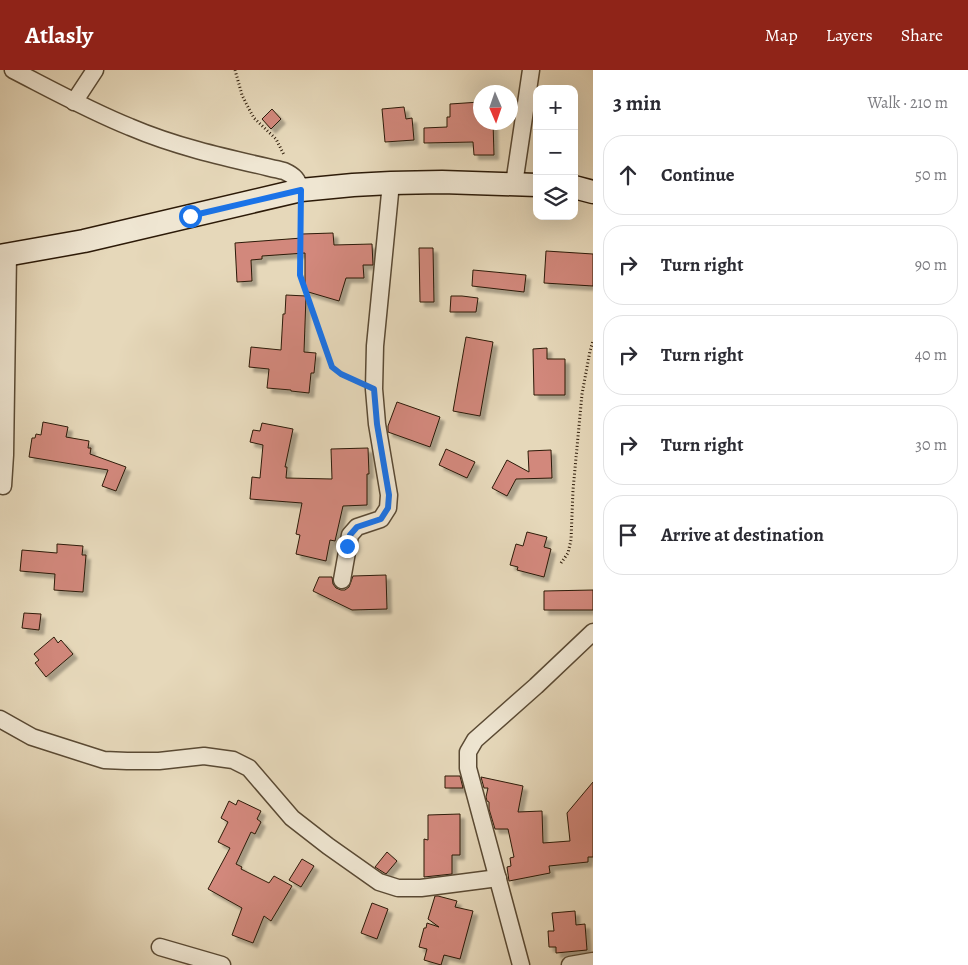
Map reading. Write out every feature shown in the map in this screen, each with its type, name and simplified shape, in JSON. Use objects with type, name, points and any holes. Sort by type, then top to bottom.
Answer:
[{"type":"street","points":[[14,70],[74,102],[131,128],[180,145],[284,171],[296,182]]},
{"type":"street","points":[[74,102],[95,70]]},
{"type":"street","points":[[514,184],[531,70]]},
{"type":"street","points":[[3,486],[5,455],[4,255],[84,241],[296,182],[353,185],[391,183],[533,185]]},
{"type":"street","points":[[342,580],[350,535],[357,527],[381,519],[388,508],[389,495],[377,424],[374,389],[375,346],[391,183]]},
{"type":"street","points":[[578,188],[593,192]]},
{"type":"street","points":[[521,965],[468,768],[468,752],[475,740],[593,632]]},
{"type":"street","points":[[0,719],[32,737],[104,760],[127,762],[159,761],[204,756],[233,760],[249,768],[292,818],[379,882],[398,888],[421,888],[498,878]]},
{"type":"street","points":[[160,947],[222,965]]},
{"type":"street","points":[[570,965],[593,961]]},
{"type":"path","points":[[235,70],[242,94],[249,109],[254,118],[279,143],[296,182],[300,275],[332,367],[341,374],[374,389]]},
{"type":"path","points":[[561,563],[568,553],[571,540],[573,490],[582,394],[593,341]]},
{"type":"building","points":[[473,102],[473,130],[493,130],[494,155],[474,155],[473,142],[424,143],[424,128],[447,127],[447,117],[450,117],[450,104]]},
{"type":"building","points":[[404,107],[406,119],[412,118],[414,140],[385,142],[382,109]]},
{"type":"building","points":[[272,109],[281,119],[271,129],[262,119]]},
{"type":"building","points":[[333,233],[334,245],[372,244],[373,265],[363,265],[364,278],[346,278],[339,301],[305,291],[305,253],[262,256],[262,259],[251,260],[252,281],[237,282],[235,243],[302,238],[302,234]]},
{"type":"building","points":[[419,248],[433,248],[434,302],[420,302]]},
{"type":"building","points":[[546,251],[593,254],[593,286],[544,283]]},
{"type":"building","points":[[473,270],[526,275],[524,292],[472,286]]},
{"type":"building","points":[[286,295],[306,296],[304,352],[316,353],[309,393],[267,388],[269,369],[249,367],[251,347],[281,350]]},
{"type":"building","points":[[451,296],[478,298],[476,312],[450,312]]},
{"type":"building","points":[[466,337],[493,342],[480,416],[453,411]]},
{"type":"building","points":[[547,348],[547,359],[565,359],[565,395],[534,395],[533,349]]},
{"type":"building","points":[[397,402],[440,417],[430,447],[388,432],[388,426]]},
{"type":"building","points":[[43,422],[68,427],[66,437],[89,441],[88,448],[91,448],[90,454],[126,467],[116,491],[102,486],[108,470],[29,457],[32,438],[35,438],[36,434],[41,435]]},
{"type":"building","points":[[262,423],[293,429],[285,467],[287,467],[286,478],[332,479],[331,449],[368,448],[367,505],[343,506],[335,541],[330,540],[326,561],[296,554],[300,535],[296,534],[302,503],[250,499],[252,477],[260,478],[263,445],[250,442],[253,430],[260,431]]},
{"type":"building","points":[[446,449],[475,462],[467,478],[439,465]]},
{"type":"building","points":[[551,450],[552,478],[516,479],[507,496],[492,488],[507,460],[529,472],[528,451]]},
{"type":"building","points":[[527,532],[547,537],[544,547],[551,549],[544,577],[517,570],[518,567],[510,565],[516,544],[523,546]]},
{"type":"building","points":[[57,544],[83,546],[82,555],[86,555],[83,592],[54,590],[55,574],[20,571],[22,550],[57,553]]},
{"type":"building","points":[[386,575],[387,609],[352,610],[313,591],[319,577],[332,577],[336,588],[345,590],[349,587],[353,576]]},
{"type":"building","points":[[593,590],[593,610],[544,610],[544,591]]},
{"type":"building","points":[[24,613],[41,614],[39,630],[22,628]]},
{"type":"building","points":[[54,637],[58,643],[61,640],[73,654],[46,677],[35,663],[39,660],[34,654]]},
{"type":"building","points":[[445,776],[460,776],[463,788],[445,788]]},
{"type":"building","points":[[481,777],[523,786],[518,812],[542,811],[543,843],[570,841],[567,813],[593,782],[593,857],[588,857],[588,862],[549,866],[550,873],[509,881],[507,867],[511,866],[510,858],[514,857],[508,829],[495,829],[489,809],[489,802],[486,797],[488,788],[484,788]]},
{"type":"building","points":[[238,800],[261,811],[257,819],[261,822],[255,834],[251,832],[236,864],[242,867],[241,869],[269,883],[274,876],[292,886],[271,921],[264,916],[253,943],[232,935],[242,908],[208,889],[230,848],[218,842],[228,822],[221,818],[229,801],[236,805]]},
{"type":"building","points":[[460,814],[460,855],[452,855],[452,874],[424,877],[424,839],[428,840],[428,815]]},
{"type":"building","points":[[387,852],[397,861],[386,874],[375,867]]},
{"type":"building","points":[[302,859],[314,866],[301,887],[289,880]]},
{"type":"building","points":[[435,896],[457,901],[455,907],[473,911],[460,959],[444,955],[441,965],[424,960],[427,949],[419,947],[427,923],[439,927],[428,919]]},
{"type":"building","points":[[372,903],[388,909],[377,939],[361,933]]},
{"type":"building","points":[[575,911],[576,925],[585,924],[587,950],[556,953],[556,947],[549,947],[548,931],[554,931],[552,913]]},
{"type":"route","points":[[190,216],[301,190],[300,275],[332,367],[341,374],[374,389],[377,424],[389,495],[388,508],[381,519],[357,527],[350,535],[347,546]]}]
